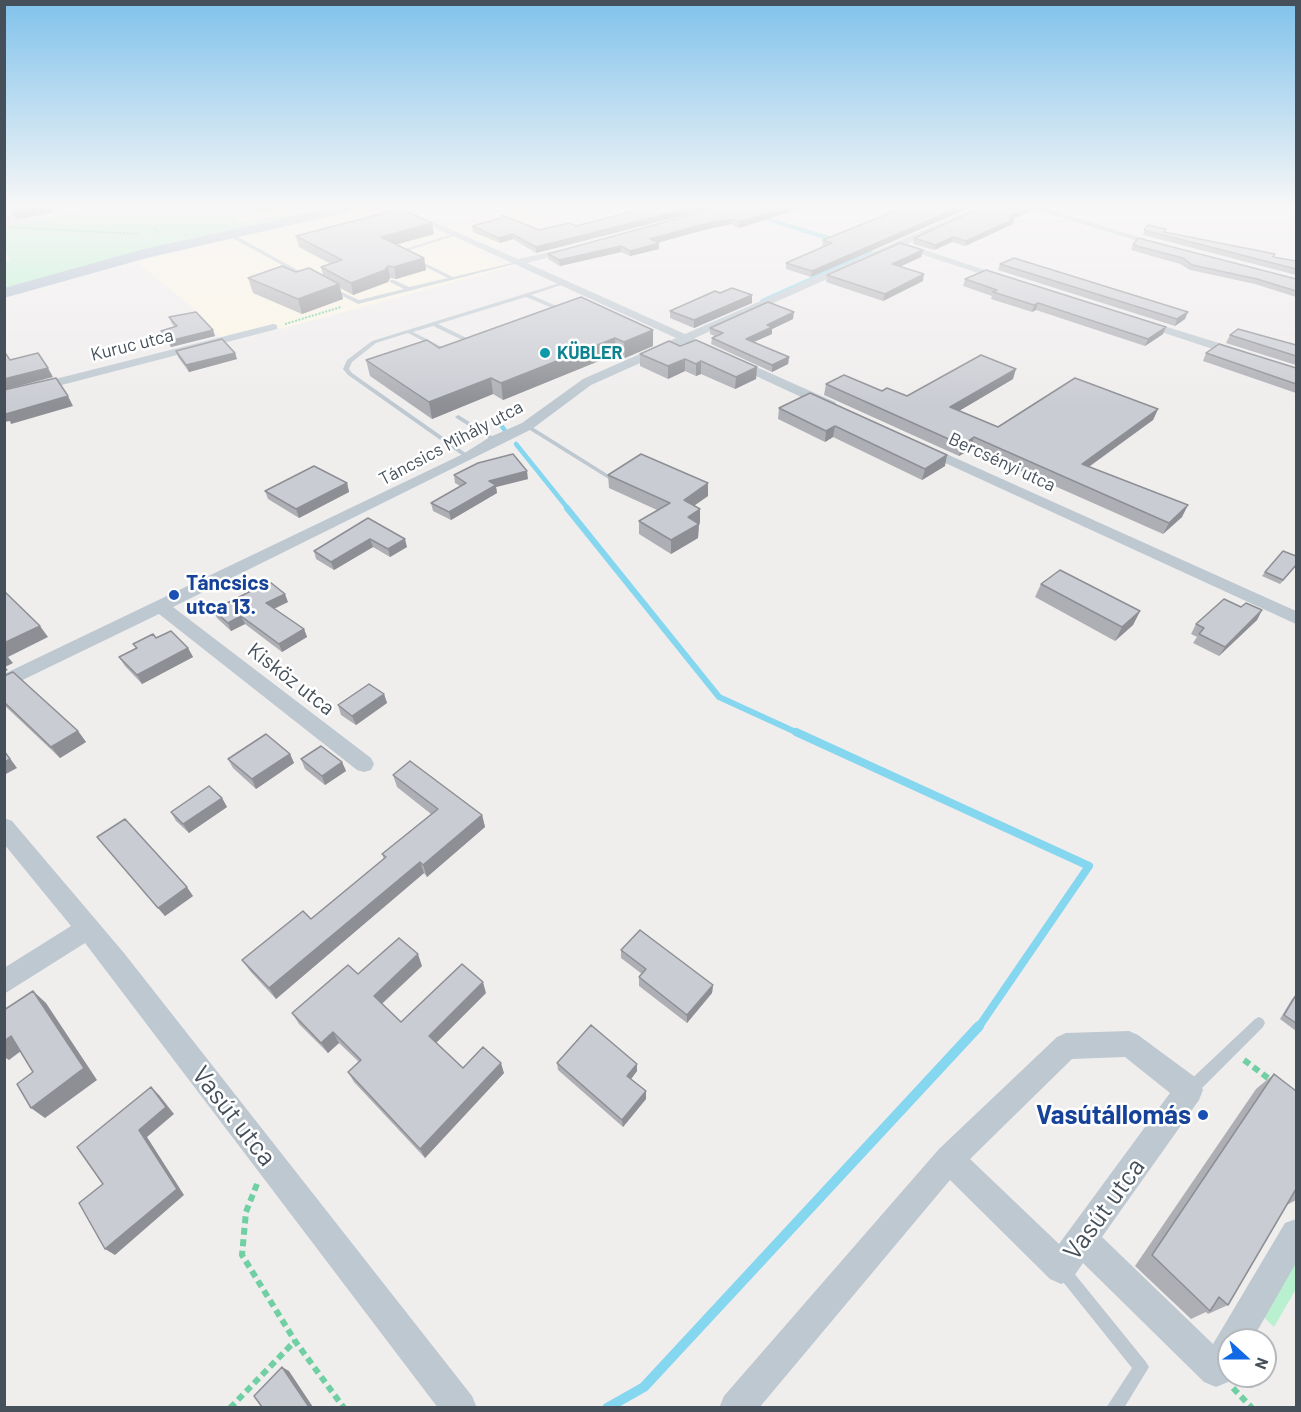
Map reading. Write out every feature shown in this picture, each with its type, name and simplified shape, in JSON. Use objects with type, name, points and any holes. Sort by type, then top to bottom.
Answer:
[{"type":"main road","points":[[4,293],[75,274]]},
{"type":"street","points":[[540,274],[600,304],[684,339],[845,412]]},
{"type":"street","name":"Táncsics Mihály utca","points":[[4,682],[468,457],[527,426],[587,382],[831,274]]},
{"type":"street","points":[[991,274],[1023,284]]},
{"type":"street","points":[[1126,317],[1251,357]]},
{"type":"street","name":"Kuruc utca","points":[[4,396],[273,327]]},
{"type":"street","name":"Bercsényi utca","points":[[910,441],[1296,618]]},
{"type":"street","name":"Kisköz utca","points":[[161,607],[364,764]]},
{"type":"street","name":"Vasút utca","points":[[4,827],[88,928],[460,1407]]},
{"type":"street","points":[[4,982],[88,928]]},
{"type":"street","points":[[736,1407],[949,1159],[1066,1047],[1129,1044],[1189,1090]]},
{"type":"street","name":"Vasút utca","points":[[949,1159],[1060,1268],[1189,1090]]},
{"type":"street","points":[[1241,1328],[1296,1234]]},
{"type":"street","points":[[1082,1240],[1216,1370],[1217,1368]]},
{"type":"lane","points":[[302,274],[317,282]]},
{"type":"lane","points":[[443,274],[452,278]]},
{"type":"lane","points":[[327,287],[358,302],[470,274]]},
{"type":"lane","points":[[392,281],[408,289]]},
{"type":"lane","points":[[468,457],[350,374],[346,369],[349,361],[363,347],[562,284]]},
{"type":"lane","points":[[527,295],[567,313],[558,316]]},
{"type":"lane","points":[[434,324],[475,344],[486,343]]},
{"type":"lane","points":[[408,331],[448,353],[460,352]]},
{"type":"lane","points":[[470,349],[475,344]]},
{"type":"lane","points":[[458,417],[495,441]]},
{"type":"lane","points":[[527,426],[609,477]]},
{"type":"lane","points":[[1189,1090],[1259,1023]]},
{"type":"lane","points":[[1060,1268],[1141,1366],[1114,1407]]},
{"type":"path","points":[[273,327],[358,302]]},
{"type":"path","points":[[1230,1050],[1278,1085]]},
{"type":"path","points":[[273,1166],[257,1183],[246,1212],[242,1256],[295,1341],[344,1407]]},
{"type":"path","points":[[230,1407],[295,1341]]},
{"type":"shaded area","points":[[151,274],[485,274],[281,329],[273,324],[220,338],[199,313]]},
{"type":"green space","points":[[4,274],[60,274],[5,289]]},
{"type":"green space","points":[[1296,1241],[1296,1289],[1274,1327],[1256,1310]]},
{"type":"building","points":[[260,274],[320,274],[339,284],[298,299],[248,278]]},
{"type":"building","points":[[334,274],[375,274],[351,283]]},
{"type":"building","points":[[830,274],[924,274],[885,294],[827,275]]},
{"type":"building","points":[[977,274],[998,274],[1166,327],[1148,339],[1038,303],[1034,305],[993,292],[997,290],[965,279]]},
{"type":"building","points":[[1032,274],[1065,274],[1188,312],[1177,319]]},
{"type":"building","points":[[1233,274],[1276,274],[1296,279],[1296,291]]},
{"type":"building","points":[[732,288],[752,295],[694,320],[670,311],[715,291],[720,293]]},
{"type":"building","points":[[581,297],[653,330],[624,342],[615,338],[501,383],[491,378],[429,402],[366,360],[427,340],[439,348]]},
{"type":"building","points":[[768,302],[794,312],[767,325],[772,327],[746,339],[789,357],[772,365],[712,338],[723,333],[710,328]]},
{"type":"building","points":[[196,312],[213,330],[169,341],[161,331],[177,326],[169,317]]},
{"type":"building","points":[[1238,329],[1296,345],[1296,356],[1230,335]]},
{"type":"building","points":[[222,339],[235,353],[186,365],[176,351]]},
{"type":"building","points":[[696,340],[757,367],[736,377],[701,361],[696,364],[685,359],[668,366],[640,354],[669,341],[680,346]]},
{"type":"building","points":[[1219,344],[1296,368],[1296,384],[1206,353]]},
{"type":"building","points":[[4,351],[10,360],[38,353],[48,368],[4,379]]},
{"type":"building","points":[[981,355],[1016,369],[950,407],[998,427],[1075,378],[1158,409],[1082,464],[1188,505],[1169,523],[974,437],[962,445],[826,384],[844,375],[882,391],[887,388],[907,396]]},
{"type":"building","points":[[56,378],[68,396],[6,414],[4,390]]},
{"type":"building","points":[[810,393],[947,455],[925,469],[835,426],[826,431],[779,408]]},
{"type":"building","points":[[513,454],[527,471],[489,481],[496,485],[449,512],[431,503],[466,483],[454,475],[478,463]]},
{"type":"building","points":[[641,454],[708,483],[684,500],[700,509],[688,517],[699,524],[671,540],[639,521],[670,503],[608,475]]},
{"type":"building","points":[[314,466],[347,483],[296,509],[265,491]]},
{"type":"building","points":[[368,518],[405,539],[388,549],[370,539],[331,562],[314,551]]},
{"type":"building","points":[[1283,551],[1296,556],[1296,565],[1283,580],[1265,572]]},
{"type":"building","points":[[1060,570],[1140,611],[1122,627],[1041,584]]},
{"type":"building","points":[[265,578],[285,594],[266,603],[304,629],[279,644],[241,616],[228,623],[213,610],[251,591],[246,587]]},
{"type":"building","points":[[4,591],[40,626],[4,643]]},
{"type":"building","points":[[1224,599],[1241,607],[1246,603],[1262,610],[1225,647],[1199,634],[1204,628],[1196,624]]},
{"type":"building","points":[[171,631],[188,648],[137,675],[119,657],[137,648],[133,644],[153,634],[156,638]]},
{"type":"building","points":[[13,672],[78,731],[51,747],[4,702],[4,676]]},
{"type":"building","points":[[369,684],[384,694],[352,716],[338,705]]},
{"type":"building","points":[[266,734],[290,754],[252,779],[228,759]]},
{"type":"building","points":[[321,746],[342,762],[322,776],[301,759]]},
{"type":"building","points":[[4,751],[10,759],[4,762]]},
{"type":"building","points":[[410,761],[482,815],[423,865],[420,862],[269,988],[242,960],[303,911],[311,919],[386,857],[382,854],[438,809],[393,775]]},
{"type":"building","points":[[209,786],[222,798],[183,824],[171,812]]},
{"type":"building","points":[[125,819],[187,887],[158,908],[97,837]]},
{"type":"building","points":[[640,930],[713,985],[687,1015],[639,977],[646,969],[621,950]]},
{"type":"building","points":[[399,938],[418,954],[374,996],[401,1022],[462,964],[483,982],[429,1036],[463,1068],[483,1047],[501,1063],[420,1149],[348,1072],[361,1060],[333,1032],[321,1043],[292,1013],[348,965],[358,974]]},
{"type":"building","points":[[33,991],[84,1068],[31,1108],[17,1084],[33,1072],[11,1036],[4,1041],[4,1010]]},
{"type":"building","points":[[1296,995],[1296,1023],[1284,1015]]},
{"type":"building","points":[[591,1025],[637,1064],[627,1076],[646,1091],[622,1120],[557,1063]]},
{"type":"building","points":[[1274,1074],[1296,1091],[1296,1189],[1228,1305],[1219,1297],[1210,1311],[1152,1255]]},
{"type":"building","points":[[151,1087],[166,1107],[139,1130],[177,1189],[105,1249],[79,1203],[103,1184],[77,1147]]},
{"type":"building","points":[[282,1367],[309,1407],[262,1407],[254,1396]]},
{"type":"waterway","points":[[762,301],[822,274]]},
{"type":"waterway","points":[[495,417],[506,432]]},
{"type":"waterway","points":[[516,444],[569,510]]},
{"type":"waterway","points":[[567,508],[719,697],[800,734]]},
{"type":"waterway","points":[[796,732],[1089,866],[978,1028]]},
{"type":"waterway","points":[[607,1408],[644,1387],[979,1026]]},
{"type":"place","name":"KÜBLER","points":[[545,353]]},
{"type":"place","name":"Táncsics utca 13.","points":[[174,595]]},
{"type":"place","name":"Vasútállomás","points":[[1203,1115]]}]
